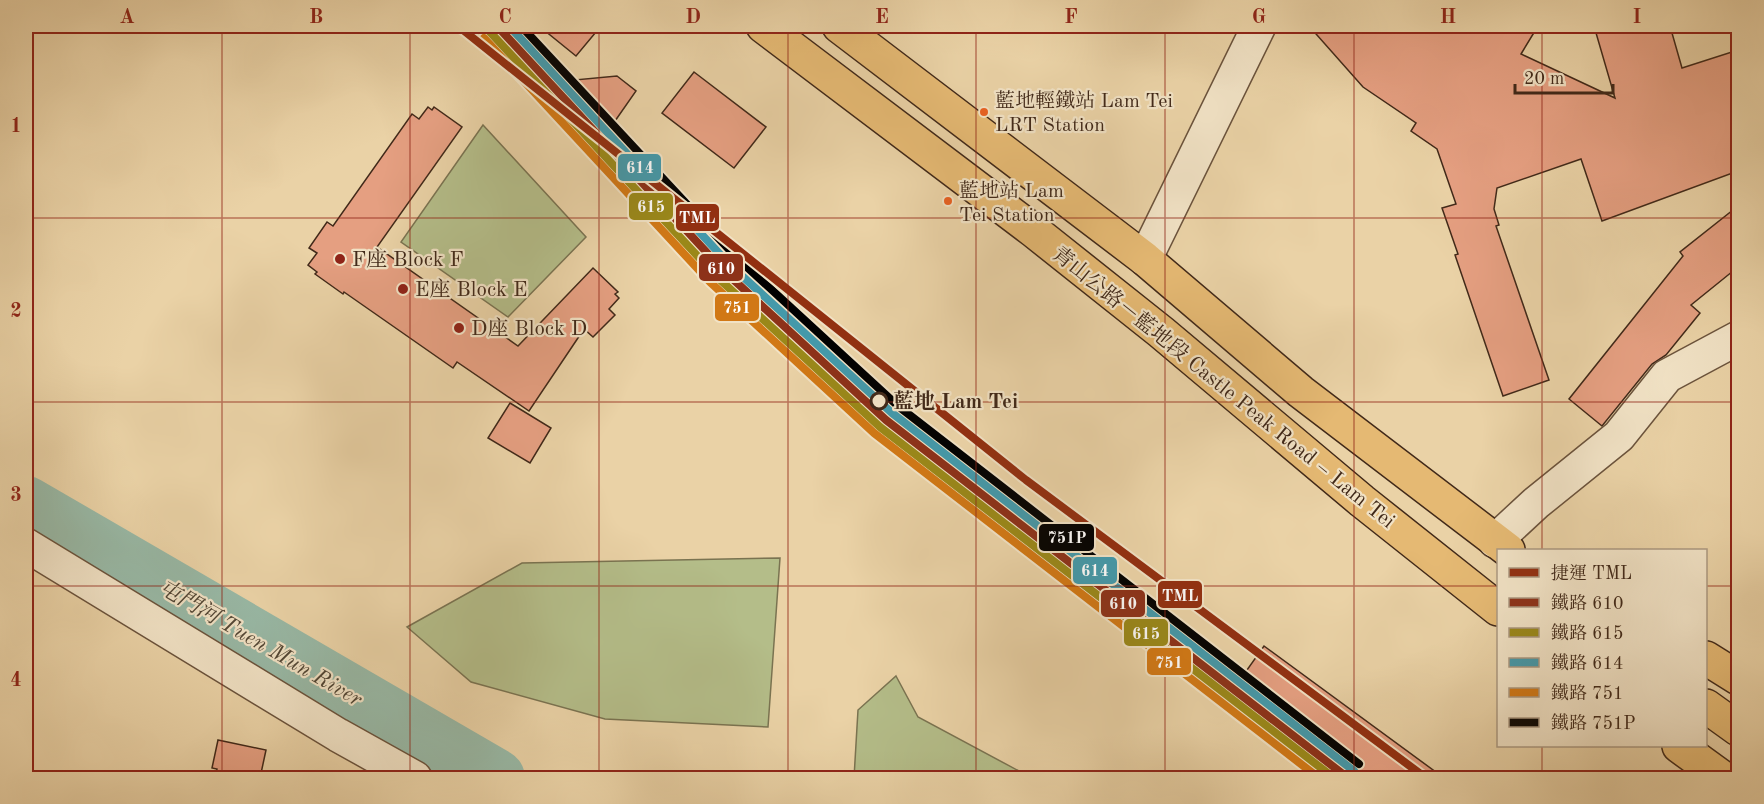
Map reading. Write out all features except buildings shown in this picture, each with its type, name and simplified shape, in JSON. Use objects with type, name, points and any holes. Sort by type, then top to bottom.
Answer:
[{"type":"main road","name":"青山公路－藍地段 Castle Peak Road – Lam Tei","points":[[763,26],[1034,231],[1497,608]]},
{"type":"main road","points":[[839,26],[1145,259],[1300,392],[1502,546]]},
{"type":"main road","points":[[1707,659],[1738,678]]},
{"type":"main road","points":[[1707,707],[1738,729]]},
{"type":"main road","points":[[1680,747],[1723,778]]},
{"type":"street","points":[[1145,259],[1259,26]]},
{"type":"street","points":[[1502,546],[1536,503],[1619,436],[1667,376],[1738,338]]},
{"type":"street","points":[[26,545],[338,735],[415,778]]},
{"type":"green space","points":[[483,125],[586,237],[508,317],[401,242]]},
{"type":"green space","points":[[780,558],[768,727],[605,719],[471,682],[407,627],[522,563]]},
{"type":"green space","points":[[896,676],[918,717],[1032,778],[854,778],[858,710]]},
{"type":"waterway","name":"屯門河 Tuen Mun River","points":[[26,505],[496,778]]},
{"type":"metro line","name":"TML","points":[[458,26],[1026,480],[1426,778]]},
{"type":"rail line","name":"610","points":[[497,26],[723,270],[886,420],[1348,778]]},
{"type":"rail line","name":"614","points":[[509,26],[729,264],[892,413],[1354,771]]},
{"type":"rail line","name":"751P","points":[[521,26],[736,257],[898,406],[1359,764]]},
{"type":"rail line","name":"615","points":[[490,32],[716,276],[880,427],[1334,778]]},
{"type":"rail line","name":"751","points":[[484,38],[710,282],[874,433],[1319,778]]},
{"type":"place","name":"藍地輕鐵站 Lam Tei LRT Station","points":[[984,112]]},
{"type":"place","name":"藍地站 Lam Tei Station","points":[[948,201]]},
{"type":"place","name":"F座 Block F","points":[[340,259]]},
{"type":"place","name":"E座 Block E","points":[[403,289]]},
{"type":"place","name":"D座 Block D","points":[[459,328]]},
{"type":"place","name":"藍地 Lam Tei","points":[[879,401]]}]
